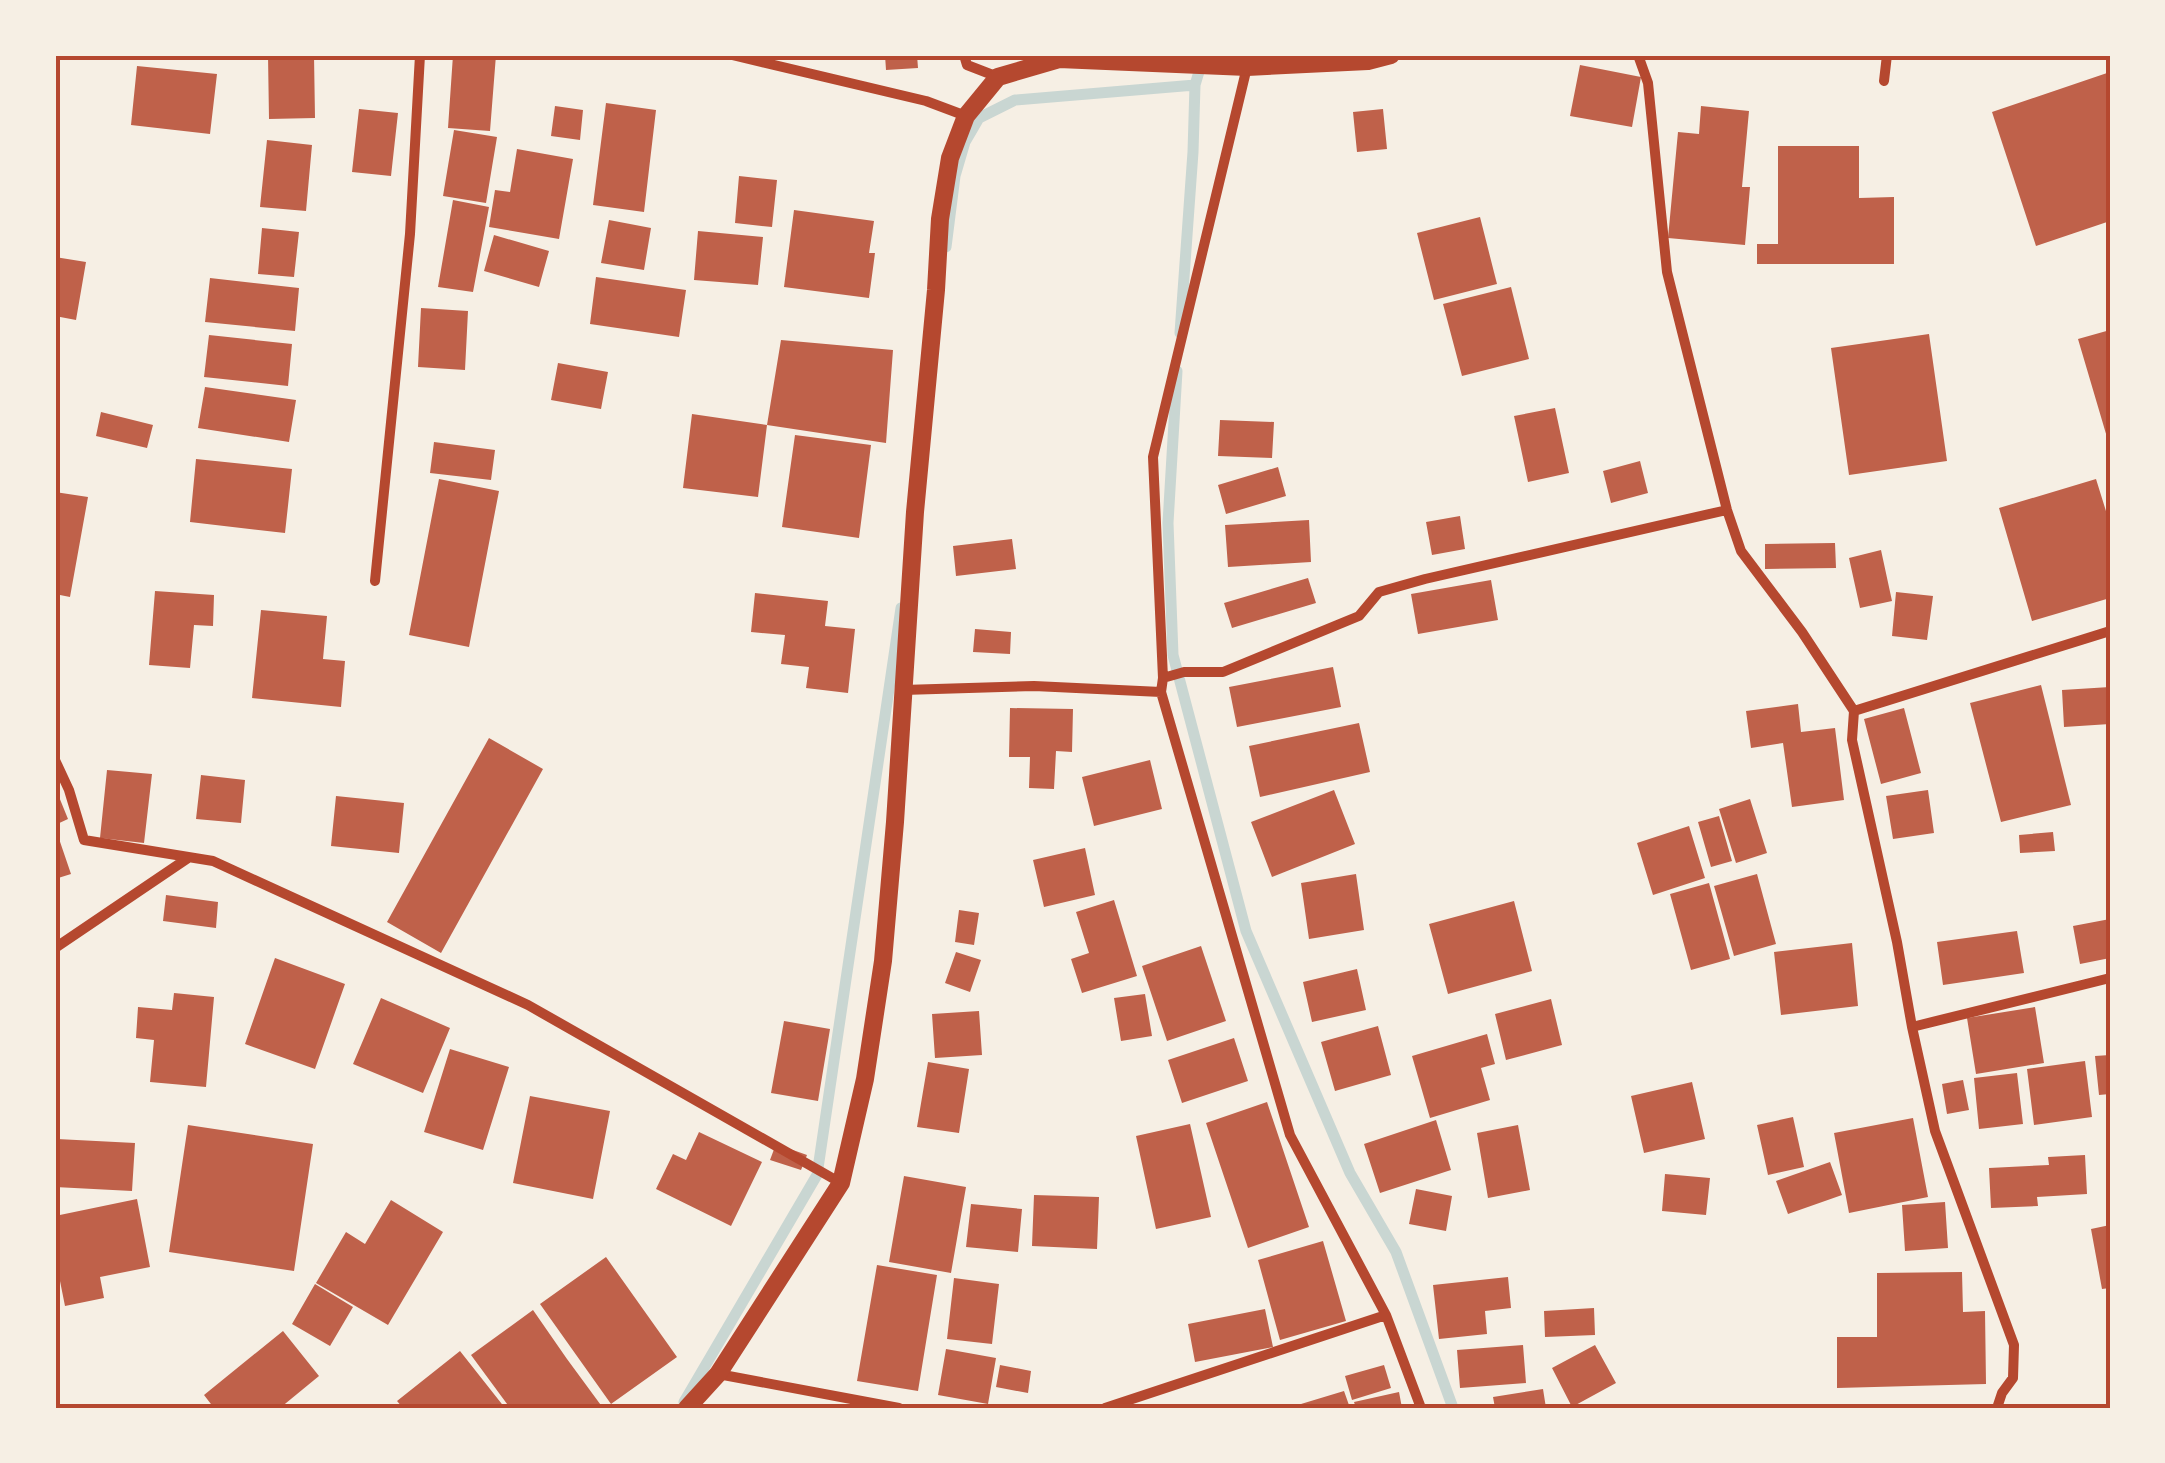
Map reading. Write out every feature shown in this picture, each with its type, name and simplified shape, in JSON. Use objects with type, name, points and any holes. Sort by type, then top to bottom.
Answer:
[{"type":"street","points":[[374,581],[410,234],[420,55]]},
{"type":"street","points":[[732,55],[926,101],[966,116]]},
{"type":"street","points":[[964,55],[967,65],[998,77]]},
{"type":"street","points":[[687,1408],[718,1374],[841,1182],[865,1079],[883,961],[940,219],[950,158],[966,116],[998,77],[1060,59],[1247,67],[1392,55]]},
{"type":"street","points":[[1638,55],[1648,83],[1667,272],[1727,510],[1741,551],[1802,632],[1854,712],[1852,740],[1936,1130],[2014,1346],[2014,1378],[2002,1393],[1997,1408]]},
{"type":"street","points":[[1884,81],[1887,55]]},
{"type":"street","points":[[1247,67],[1153,457],[1161,692],[1290,1135],[1386,1315],[1420,1408]]},
{"type":"street","points":[[1163,678],[1184,672],[1223,672],[1359,616],[1379,592],[1727,510]]},
{"type":"street","points":[[1854,712],[2110,631]]},
{"type":"street","points":[[903,690],[1034,686],[1161,692]]},
{"type":"street","points":[[55,760],[84,840],[212,861],[528,1005],[841,1182]]},
{"type":"street","points":[[55,948],[188,857]]},
{"type":"street","points":[[1912,1027],[2110,978]]},
{"type":"street","points":[[1106,1408],[1386,1315]]},
{"type":"street","points":[[718,1374],[898,1408]]},
{"type":"building","points":[[268,55],[314,55],[315,118],[269,119]]},
{"type":"building","points":[[453,55],[496,55],[490,131],[448,128]]},
{"type":"building","points":[[885,55],[917,55],[918,68],[886,70]]},
{"type":"building","points":[[1671,55],[1730,55],[1730,59],[1671,59]]},
{"type":"building","points":[[1580,65],[1641,77],[1632,127],[1570,116]]},
{"type":"building","points":[[137,66],[217,74],[210,134],[131,125]]},
{"type":"building","points":[[2110,72],[2110,221],[2036,246],[1992,112]]},
{"type":"building","points":[[606,103],[656,110],[644,212],[593,205]]},
{"type":"building","points":[[555,106],[583,110],[580,140],[551,136]]},
{"type":"building","points":[[1701,106],[1749,111],[1742,187],[1750,187],[1745,245],[1668,238],[1678,132],[1699,134]]},
{"type":"building","points":[[359,109],[398,113],[391,176],[352,172]]},
{"type":"building","points":[[1383,109],[1387,149],[1357,152],[1353,112]]},
{"type":"building","points":[[454,130],[497,137],[486,203],[443,196]]},
{"type":"building","points":[[267,140],[312,145],[306,211],[260,207]]},
{"type":"building","points":[[1778,146],[1859,146],[1859,198],[1894,197],[1894,264],[1757,264],[1757,244],[1778,244]]},
{"type":"building","points":[[517,149],[573,159],[559,239],[489,227],[495,190],[510,192]]},
{"type":"building","points":[[739,176],[777,180],[772,227],[735,223]]},
{"type":"building","points":[[453,200],[489,207],[473,292],[438,287]]},
{"type":"building","points":[[794,210],[874,221],[869,253],[875,253],[869,298],[784,287]]},
{"type":"building","points":[[1480,217],[1497,284],[1434,300],[1417,233]]},
{"type":"building","points":[[609,220],[651,228],[644,270],[601,263]]},
{"type":"building","points":[[262,228],[299,232],[294,277],[258,274]]},
{"type":"building","points":[[698,231],[763,237],[758,285],[694,280]]},
{"type":"building","points":[[494,235],[549,251],[539,287],[484,271]]},
{"type":"building","points":[[55,257],[86,262],[76,320],[55,316]]},
{"type":"building","points":[[596,277],[686,290],[679,337],[590,324]]},
{"type":"building","points":[[210,278],[299,288],[295,331],[205,322]]},
{"type":"building","points":[[1511,287],[1529,359],[1462,376],[1443,304]]},
{"type":"building","points":[[421,308],[468,311],[465,370],[418,367]]},
{"type":"building","points":[[2110,330],[2110,444],[2109,444],[2078,339]]},
{"type":"building","points":[[1929,334],[1947,461],[1849,475],[1831,348]]},
{"type":"building","points":[[209,335],[292,344],[288,386],[204,377]]},
{"type":"building","points":[[781,340],[893,350],[886,443],[767,425]]},
{"type":"building","points":[[558,363],[608,372],[601,409],[551,400]]},
{"type":"building","points":[[205,387],[296,400],[289,442],[198,428]]},
{"type":"building","points":[[1555,408],[1569,473],[1528,482],[1514,416]]},
{"type":"building","points":[[101,412],[153,425],[147,448],[96,436]]},
{"type":"building","points":[[692,414],[767,425],[758,497],[683,488]]},
{"type":"building","points":[[1220,420],[1274,422],[1272,458],[1218,456]]},
{"type":"building","points":[[795,435],[871,445],[859,538],[782,527]]},
{"type":"building","points":[[434,442],[495,450],[491,480],[430,473]]},
{"type":"building","points":[[196,459],[292,469],[285,533],[190,522]]},
{"type":"building","points":[[1640,461],[1648,493],[1611,503],[1603,471]]},
{"type":"building","points":[[1278,467],[1286,496],[1226,514],[1218,485]]},
{"type":"building","points":[[439,479],[499,491],[469,647],[409,635]]},
{"type":"building","points":[[2096,479],[2110,524],[2110,598],[2032,621],[1999,508]]},
{"type":"building","points":[[55,492],[88,497],[70,597],[55,594]]},
{"type":"building","points":[[1460,516],[1465,549],[1432,555],[1426,522]]},
{"type":"building","points":[[1309,520],[1311,562],[1228,567],[1225,525]]},
{"type":"building","points":[[1012,539],[1016,569],[956,576],[953,546]]},
{"type":"building","points":[[1835,543],[1836,568],[1765,569],[1765,544]]},
{"type":"building","points":[[1881,550],[1892,601],[1860,608],[1849,558]]},
{"type":"building","points":[[1308,578],[1316,603],[1232,628],[1224,603]]},
{"type":"building","points":[[1491,580],[1498,620],[1418,634],[1411,594]]},
{"type":"building","points":[[155,591],[214,595],[213,626],[194,625],[190,668],[149,665]]},
{"type":"building","points":[[1896,592],[1933,596],[1927,640],[1892,636]]},
{"type":"building","points":[[755,593],[828,601],[825,626],[855,629],[848,693],[806,688],[809,667],[781,664],[785,635],[751,632]]},
{"type":"building","points":[[261,610],[327,616],[323,659],[345,661],[341,707],[252,698]]},
{"type":"building","points":[[975,629],[1011,632],[1010,654],[973,652]]},
{"type":"building","points":[[1333,667],[1341,707],[1237,727],[1229,687]]},
{"type":"building","points":[[2041,685],[2071,805],[2001,822],[1970,703]]},
{"type":"building","points":[[2110,687],[2110,724],[2064,727],[2062,690]]},
{"type":"building","points":[[1798,704],[1801,732],[1835,728],[1844,800],[1792,807],[1783,743],[1751,748],[1746,711]]},
{"type":"building","points":[[1010,708],[1073,709],[1072,752],[1056,751],[1054,789],[1029,788],[1030,757],[1009,757]]},
{"type":"building","points":[[1904,708],[1921,773],[1881,784],[1864,719]]},
{"type":"building","points":[[1359,723],[1370,772],[1260,797],[1249,746]]},
{"type":"building","points":[[489,738],[543,769],[441,953],[387,922]]},
{"type":"building","points":[[1150,760],[1162,809],[1094,826],[1082,777]]},
{"type":"building","points":[[107,770],[152,774],[144,843],[100,838]]},
{"type":"building","points":[[201,775],[245,780],[241,823],[196,819]]},
{"type":"building","points":[[55,787],[68,819],[55,825]]},
{"type":"building","points":[[1334,790],[1355,844],[1272,877],[1251,822]]},
{"type":"building","points":[[1928,790],[1934,833],[1893,839],[1886,796]]},
{"type":"building","points":[[336,796],[404,803],[399,853],[331,846]]},
{"type":"building","points":[[1750,799],[1767,853],[1736,863],[1719,809]]},
{"type":"building","points":[[1719,816],[1732,861],[1711,867],[1698,822]]},
{"type":"building","points":[[1689,826],[1705,878],[1653,895],[1637,843]]},
{"type":"building","points":[[55,827],[71,874],[55,879]]},
{"type":"building","points":[[2053,832],[2055,851],[2020,853],[2019,835]]},
{"type":"building","points":[[1085,848],[1095,895],[1044,907],[1033,860]]},
{"type":"building","points":[[1356,874],[1364,930],[1309,939],[1301,883]]},
{"type":"building","points":[[1757,874],[1776,944],[1734,956],[1714,886]]},
{"type":"building","points":[[1709,883],[1730,959],[1691,970],[1670,894]]},
{"type":"building","points":[[166,895],[218,902],[216,928],[163,921]]},
{"type":"building","points":[[1114,900],[1137,976],[1082,993],[1071,959],[1089,953],[1076,912]]},
{"type":"building","points":[[1514,901],[1532,971],[1448,994],[1429,924]]},
{"type":"building","points":[[959,910],[979,913],[974,945],[955,942]]},
{"type":"building","points":[[2110,919],[2110,958],[2080,964],[2073,926]]},
{"type":"building","points":[[2017,931],[2024,973],[1943,985],[1937,942]]},
{"type":"building","points":[[1852,943],[1858,1006],[1781,1015],[1774,952]]},
{"type":"building","points":[[1201,946],[1226,1021],[1167,1041],[1142,966]]},
{"type":"building","points":[[956,952],[981,960],[970,992],[945,983]]},
{"type":"building","points":[[275,958],[345,984],[315,1069],[245,1044]]},
{"type":"building","points":[[1357,969],[1366,1010],[1312,1022],[1303,982]]},
{"type":"building","points":[[174,993],[214,997],[206,1087],[150,1082],[154,1040],[136,1038],[138,1007],[172,1010]]},
{"type":"building","points":[[1145,994],[1152,1036],[1121,1041],[1114,998]]},
{"type":"building","points":[[381,998],[450,1028],[423,1093],[353,1064]]},
{"type":"building","points":[[1551,999],[1562,1045],[1506,1060],[1495,1014]]},
{"type":"building","points":[[2035,1007],[2044,1063],[1976,1074],[1967,1018]]},
{"type":"building","points":[[979,1011],[982,1055],[935,1058],[932,1014]]},
{"type":"building","points":[[784,1021],[830,1029],[818,1101],[771,1093]]},
{"type":"building","points":[[1378,1026],[1391,1075],[1335,1091],[1321,1042]]},
{"type":"building","points":[[1487,1034],[1495,1064],[1481,1068],[1490,1100],[1430,1118],[1412,1056]]},
{"type":"building","points":[[1234,1038],[1248,1081],[1182,1103],[1168,1060]]},
{"type":"building","points":[[450,1049],[509,1067],[483,1150],[424,1132]]},
{"type":"building","points":[[2110,1055],[2110,1094],[2099,1095],[2095,1056]]},
{"type":"building","points":[[2085,1061],[2092,1117],[2034,1125],[2027,1069]]},
{"type":"building","points":[[928,1062],[969,1069],[959,1133],[917,1127]]},
{"type":"building","points":[[2017,1073],[2023,1124],[1979,1129],[1974,1078]]},
{"type":"building","points":[[1963,1080],[1969,1110],[1947,1114],[1942,1084]]},
{"type":"building","points":[[1692,1082],[1705,1139],[1644,1153],[1631,1096]]},
{"type":"building","points":[[530,1096],[610,1111],[593,1199],[513,1183]]},
{"type":"building","points":[[1267,1102],[1309,1227],[1248,1248],[1206,1123]]},
{"type":"building","points":[[1793,1117],[1804,1167],[1768,1175],[1757,1125]]},
{"type":"building","points":[[1913,1118],[1928,1197],[1849,1213],[1834,1133]]},
{"type":"building","points":[[1436,1120],[1451,1170],[1380,1193],[1364,1144]]},
{"type":"building","points":[[1190,1124],[1211,1217],[1156,1229],[1136,1136]]},
{"type":"building","points":[[188,1125],[313,1144],[294,1271],[169,1252]]},
{"type":"building","points":[[1518,1125],[1530,1190],[1488,1198],[1477,1133]]},
{"type":"building","points":[[699,1132],[762,1162],[731,1226],[656,1189],[673,1154],[686,1160]]},
{"type":"building","points":[[57,1139],[135,1143],[132,1191],[55,1187]]},
{"type":"building","points":[[776,1144],[807,1155],[801,1170],[770,1160]]},
{"type":"building","points":[[2085,1155],[2087,1194],[2037,1197],[2038,1206],[1991,1208],[1989,1168],[2049,1165],[2048,1157]]},
{"type":"building","points":[[1830,1162],[1842,1195],[1788,1214],[1776,1181]]},
{"type":"building","points":[[1665,1174],[1710,1178],[1706,1215],[1662,1211]]},
{"type":"building","points":[[904,1176],[966,1187],[951,1273],[889,1262]]},
{"type":"building","points":[[1416,1189],[1452,1196],[1446,1231],[1409,1224]]},
{"type":"building","points":[[1034,1195],[1099,1197],[1097,1249],[1032,1246]]},
{"type":"building","points":[[137,1199],[150,1267],[100,1277],[104,1298],[65,1306],[55,1256],[55,1216]]},
{"type":"building","points":[[391,1200],[443,1232],[388,1325],[316,1283],[346,1232],[365,1244]]},
{"type":"building","points":[[1945,1202],[1948,1248],[1905,1251],[1902,1205]]},
{"type":"building","points":[[971,1204],[1022,1209],[1018,1252],[966,1247]]},
{"type":"building","points":[[2110,1225],[2110,1288],[2102,1289],[2091,1229]]},
{"type":"building","points":[[1323,1241],[1346,1321],[1280,1340],[1258,1260]]},
{"type":"building","points":[[606,1257],[677,1357],[611,1404],[540,1304]]},
{"type":"building","points":[[877,1265],[937,1275],[918,1391],[857,1381]]},
{"type":"building","points":[[1962,1272],[1963,1312],[1985,1311],[1986,1384],[1837,1388],[1837,1337],[1877,1337],[1877,1273]]},
{"type":"building","points":[[1508,1277],[1511,1308],[1485,1311],[1487,1334],[1439,1339],[1433,1285]]},
{"type":"building","points":[[954,1278],[999,1284],[992,1344],[947,1339]]},
{"type":"building","points":[[315,1284],[353,1307],[330,1346],[292,1324]]},
{"type":"building","points":[[1594,1308],[1595,1335],[1545,1337],[1544,1311]]},
{"type":"building","points":[[1265,1309],[1273,1347],[1195,1362],[1188,1324]]},
{"type":"building","points":[[533,1310],[603,1408],[510,1408],[471,1355]]},
{"type":"building","points":[[283,1331],[319,1376],[280,1408],[214,1408],[204,1395]]},
{"type":"building","points":[[1523,1345],[1526,1383],[1460,1388],[1457,1350]]},
{"type":"building","points":[[1595,1345],[1616,1383],[1572,1407],[1552,1368]]},
{"type":"building","points":[[946,1349],[996,1358],[988,1404],[938,1395]]},
{"type":"building","points":[[460,1351],[505,1408],[403,1408],[397,1401]]},
{"type":"building","points":[[1000,1365],[1031,1371],[1028,1393],[996,1387]]},
{"type":"building","points":[[1384,1365],[1391,1388],[1352,1400],[1345,1376]]},
{"type":"building","points":[[1543,1389],[1546,1408],[1495,1408],[1493,1397]]},
{"type":"building","points":[[1344,1391],[1350,1408],[1302,1408],[1301,1404]]},
{"type":"building","points":[[1399,1392],[1402,1408],[1356,1408],[1354,1402]]},
{"type":"waterway","points":[[1180,333],[1195,85],[1204,55]]},
{"type":"waterway","points":[[946,247],[955,176],[965,142],[979,118],[1015,100],[1195,85]]},
{"type":"waterway","points":[[1177,371],[1168,523],[1173,655],[1246,931],[1350,1173],[1396,1252],[1453,1408]]},
{"type":"waterway","points":[[684,1402],[817,1175],[901,608]]}]
